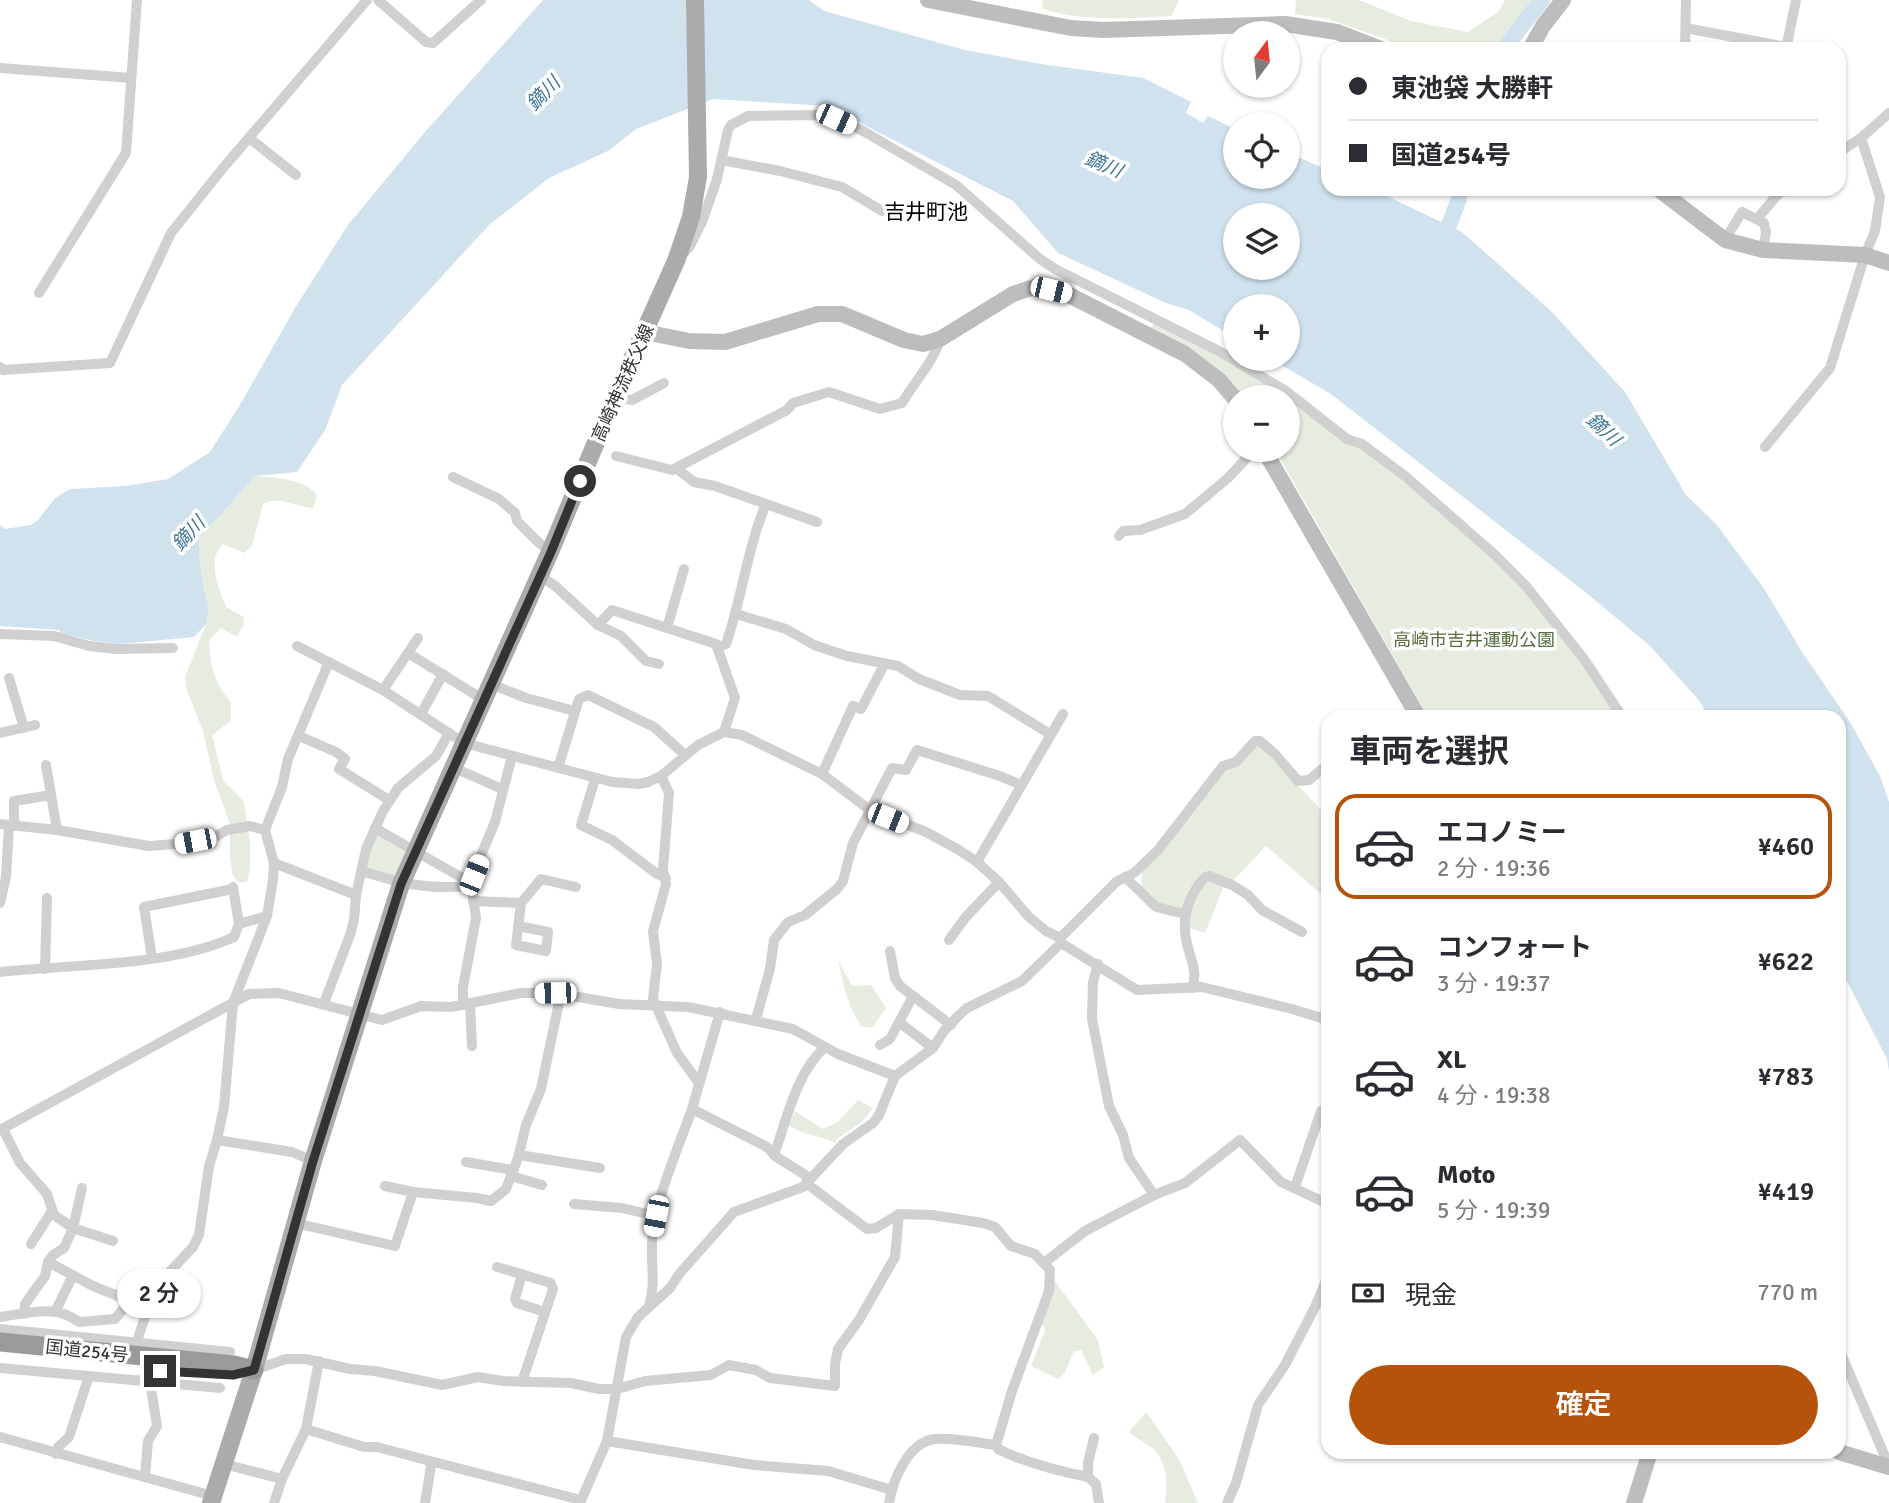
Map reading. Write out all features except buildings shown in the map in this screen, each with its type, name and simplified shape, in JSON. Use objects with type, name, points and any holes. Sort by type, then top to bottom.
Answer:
[{"type":"highway","name":"国道254号","points":[[0,1342],[138,1351],[234,1364],[254,1370]]},
{"type":"highway","name":"国道254号","points":[[0,1356],[155,1376],[233,1375],[254,1370]]},
{"type":"main road","name":"高崎神流秩父線","points":[[212,1499],[254,1370],[313,1161],[401,884],[452,768],[456,738],[487,692],[551,552],[615,397],[676,261],[695,204],[699,141],[695,0]]},
{"type":"street","points":[[39,293],[126,153],[137,0]]},
{"type":"street","points":[[0,367],[3,370],[110,363],[171,233],[367,0]]},
{"type":"street","points":[[378,0],[426,42],[433,43],[481,0]]},
{"type":"street","points":[[928,0],[1071,28],[1104,30],[1285,24],[1337,32],[1363,42]]},
{"type":"street","points":[[1534,42],[1563,0]]},
{"type":"street","points":[[1685,42],[1686,0]]},
{"type":"street","points":[[1787,42],[1796,0]]},
{"type":"street","points":[[1686,28],[1756,42]]},
{"type":"street","points":[[0,68],[131,78]]},
{"type":"street","points":[[1846,148],[1889,113]]},
{"type":"street","points":[[676,261],[698,233],[717,179],[728,130],[736,121],[748,116],[766,114],[821,115],[863,131],[956,185],[1055,269],[1217,350],[1286,391],[1347,439],[1362,444],[1405,477],[1494,554],[1526,586],[1584,659],[1618,710]]},
{"type":"street","points":[[249,138],[296,175]]},
{"type":"street","points":[[1765,447],[1829,368],[1875,231],[1880,197],[1861,138]]},
{"type":"street","points":[[721,160],[842,187],[882,211]]},
{"type":"street","points":[[1667,196],[1725,240],[1763,250],[1865,256],[1889,263]]},
{"type":"street","points":[[1757,219],[1776,196]]},
{"type":"street","points":[[1725,240],[1742,212],[1764,223],[1763,250]]},
{"type":"street","points":[[645,332],[689,341],[725,342],[818,314],[842,314],[904,340],[923,344],[940,340],[1013,294],[1037,286],[1065,293],[1185,354],[1223,385]]},
{"type":"street","points":[[616,456],[666,469],[676,468],[787,410],[793,403],[829,391],[880,409],[902,404],[914,382],[936,355],[940,340]]},
{"type":"street","points":[[615,397],[632,400],[664,383]]},
{"type":"street","points":[[1119,536],[1123,531],[1140,530],[1185,514],[1243,462]]},
{"type":"street","points":[[1271,462],[1414,710]]},
{"type":"street","points":[[676,468],[694,482],[715,486],[817,522]]},
{"type":"street","points":[[453,477],[499,499],[515,513],[517,521],[551,552]]},
{"type":"street","points":[[719,647],[726,644],[736,614],[739,592],[766,504]]},
{"type":"street","points":[[667,628],[684,569]]},
{"type":"street","points":[[540,576],[554,585],[598,625],[621,636],[646,661],[659,664]]},
{"type":"street","points":[[598,625],[612,610],[716,644],[734,698],[724,732]]},
{"type":"street","points":[[736,614],[786,629],[814,645],[847,656],[898,666],[919,679],[960,695],[981,694],[994,698],[1050,734]]},
{"type":"street","points":[[0,635],[54,636],[89,646],[116,649],[173,648]]},
{"type":"street","points":[[383,690],[418,638]]},
{"type":"street","points":[[298,646],[383,690],[456,738],[595,779],[639,784],[661,776],[698,745],[724,732],[742,735],[822,774],[870,810],[944,841],[977,862],[999,881],[1030,918],[1046,931],[1137,989],[1202,987],[1321,1018]]},
{"type":"street","points":[[408,653],[443,674],[487,692],[526,698],[575,711]]},
{"type":"street","points":[[138,1351],[153,1293],[193,1247],[199,1235],[203,1192],[224,1107],[233,1003],[267,916],[274,863],[265,830],[282,787],[288,759],[329,662]]},
{"type":"street","points":[[822,774],[853,706],[861,709],[886,663]]},
{"type":"street","points":[[421,714],[443,674]]},
{"type":"street","points":[[0,733],[30,726],[9,678]]},
{"type":"street","points":[[558,768],[579,699],[583,696],[596,697],[613,709],[654,727],[685,755]]},
{"type":"street","points":[[977,862],[1063,714]]},
{"type":"street","points":[[299,736],[336,752],[345,759],[339,769],[390,800]]},
{"type":"street","points":[[324,1003],[350,935],[366,849],[375,828],[398,788],[456,738]]},
{"type":"street","points":[[306,1429],[364,1447],[377,1447],[580,1502],[607,1441],[626,1337],[631,1326],[670,1288],[734,1212],[796,1191],[843,1144],[873,1123],[895,1076],[933,1048],[944,1031],[967,1008],[1022,981],[1116,882],[1134,873],[1158,850],[1223,766],[1236,762],[1255,741],[1260,741],[1275,754],[1298,781],[1308,780],[1321,770]]},
{"type":"street","points":[[755,1019],[770,968],[774,940],[788,922],[805,915],[843,881],[853,843],[892,768],[906,770],[917,750],[1021,785]]},
{"type":"street","points":[[471,1045],[463,987],[475,927],[471,883],[495,822],[512,756]]},
{"type":"street","points":[[46,765],[57,830]]},
{"type":"street","points":[[452,768],[502,789]]},
{"type":"street","points":[[661,776],[669,793],[663,870],[666,884],[653,924],[657,957],[654,1005],[677,1053],[699,1083]]},
{"type":"street","points":[[595,779],[581,825],[612,840],[666,878]]},
{"type":"street","points":[[0,903],[6,877],[8,825],[14,801],[51,795]]},
{"type":"street","points":[[8,825],[57,830],[149,846],[175,845],[250,826],[265,830]]},
{"type":"street","points":[[375,828],[471,883]]},
{"type":"street","points":[[274,863],[356,895]]},
{"type":"street","points":[[362,872],[401,884],[449,888],[468,886],[471,883]]},
{"type":"street","points":[[1192,988],[1195,969],[1186,943],[1185,914],[1192,895],[1201,881],[1209,876],[1232,885],[1248,895],[1262,910],[1302,932]]},
{"type":"street","points":[[1125,877],[1156,907],[1185,914]]},
{"type":"street","points":[[518,926],[521,903],[541,879],[576,887]]},
{"type":"street","points":[[949,940],[999,881]]},
{"type":"street","points":[[0,972],[46,969],[152,958],[169,956],[223,942],[234,937],[239,924],[233,888],[144,907],[152,958]]},
{"type":"street","points":[[46,969],[47,898]]},
{"type":"street","points":[[473,901],[521,903]]},
{"type":"street","points":[[239,924],[267,916]]},
{"type":"street","points":[[890,951],[895,978],[900,986],[951,1025]]},
{"type":"street","points":[[1098,964],[1093,982],[1092,1019],[1105,1090],[1129,1158],[1154,1195]]},
{"type":"street","points":[[113,1241],[73,1228],[54,1215],[47,1194],[20,1163],[1,1130],[249,994],[279,993],[324,1003],[359,1015],[388,1019],[421,1006],[467,1004],[520,993],[561,993],[619,1004],[688,1007],[793,1029],[825,1047],[895,1076]]},
{"type":"street","points":[[384,1186],[491,1201],[506,1189],[519,1155],[526,1125],[541,1089],[561,993]]},
{"type":"street","points":[[880,1045],[890,1039],[913,996]]},
{"type":"street","points":[[649,1306],[654,1287],[650,1260],[656,1216],[692,1109],[720,1012]]},
{"type":"street","points":[[900,1023],[933,1048]]},
{"type":"street","points":[[774,1155],[798,1087],[816,1055],[825,1047]]},
{"type":"street","points":[[692,1109],[760,1143],[867,1229],[876,1228],[899,1214],[932,1215],[995,1227],[1012,1247],[1035,1254],[1044,1263],[1050,1270],[1049,1291],[1012,1391],[996,1445]]},
{"type":"street","points":[[1295,1187],[1321,1111]]},
{"type":"street","points":[[217,1140],[292,1152],[313,1161]]},
{"type":"street","points":[[1044,1263],[1085,1231],[1154,1195],[1185,1183],[1240,1140],[1281,1182],[1321,1200]]},
{"type":"street","points":[[519,1155],[600,1168]]},
{"type":"street","points":[[466,1162],[512,1173],[542,1185]]},
{"type":"street","points":[[24,1314],[25,1304],[45,1276],[48,1262],[64,1248],[73,1228],[82,1188]]},
{"type":"street","points":[[295,1223],[395,1246],[412,1192]]},
{"type":"street","points":[[574,1204],[622,1208],[656,1216]]},
{"type":"street","points":[[31,1244],[52,1211]]},
{"type":"street","points":[[254,1370],[286,1359],[319,1361],[350,1369],[442,1384],[471,1377],[570,1383],[599,1389],[617,1389],[645,1381],[711,1374],[729,1365],[756,1370],[770,1378],[835,1386],[838,1349],[859,1320],[895,1257],[899,1214]]},
{"type":"street","points":[[48,1262],[93,1286],[128,1300]]},
{"type":"street","points":[[497,1266],[551,1283],[553,1289],[522,1382]]},
{"type":"street","points":[[522,1274],[515,1299],[517,1303],[545,1312]]},
{"type":"street","points":[[56,1310],[74,1275]]},
{"type":"street","points":[[0,1317],[56,1310],[79,1322],[115,1320],[130,1296],[143,1290],[153,1293]]},
{"type":"street","points":[[1227,1503],[1236,1483],[1258,1405],[1285,1365],[1321,1290]]},
{"type":"street","points":[[0,1329],[138,1351],[230,1352]]},
{"type":"street","points":[[278,1502],[282,1479],[295,1446],[306,1429],[319,1361]]},
{"type":"street","points":[[1846,1365],[1889,1466]]},
{"type":"street","points":[[0,1368],[138,1381],[155,1376],[220,1388]]},
{"type":"street","points":[[56,1454],[58,1447],[69,1437],[89,1376]]},
{"type":"street","points":[[145,1478],[148,1441],[156,1426],[155,1376]]},
{"type":"street","points":[[0,1437],[212,1499]]},
{"type":"street","points":[[1088,1478],[1088,1463],[1094,1438]]},
{"type":"street","points":[[889,1503],[904,1464],[926,1441],[942,1439],[996,1445],[998,1449],[1012,1456],[1088,1478],[1096,1485],[1099,1503]]},
{"type":"street","points":[[607,1441],[754,1465],[828,1471],[892,1490]]},
{"type":"street","points":[[1846,1454],[1889,1466]]},
{"type":"street","points":[[1634,1503],[1648,1459]]},
{"type":"street","points":[[425,1503],[434,1462]]},
{"type":"street","points":[[224,1464],[282,1479]]},
{"type":"green space","points":[[1042,0],[1179,0],[1171,16],[1107,18],[1074,16],[1043,9]]},
{"type":"green space","points":[[1296,0],[1359,0],[1411,21],[1468,32],[1498,12],[1505,0],[1549,0],[1514,42],[1392,42],[1328,19],[1295,14]]},
{"type":"green space","name":"高崎市吉井運動公園","points":[[1158,318],[1223,352],[1223,371],[1259,371],[1278,385],[1231,385],[1201,357],[1151,328]]},
{"type":"green space","name":"高崎市吉井運動公園","points":[[1300,402],[1496,551],[1621,710],[1424,710],[1282,462],[1300,462]]},
{"type":"green space","points":[[255,476],[297,482],[317,495],[313,508],[281,501],[263,504],[252,546],[244,553],[223,544],[215,558],[216,575],[226,607],[244,617],[237,637],[221,628],[209,640],[214,673],[231,702],[231,721],[212,735],[223,780],[244,802],[250,843],[247,882],[238,882],[233,876],[230,859],[230,824],[214,780],[203,731],[186,688],[185,677],[206,624],[209,608],[203,585],[199,536]]},
{"type":"green space","points":[[1259,745],[1321,810],[1321,894],[1266,846],[1232,882],[1226,881],[1205,933],[1187,927],[1187,914],[1160,906],[1141,887],[1142,870],[1224,769]]},
{"type":"green space","points":[[375,834],[408,849],[396,880],[365,869]]},
{"type":"green space","points":[[838,960],[852,986],[871,985],[886,1008],[872,1028],[861,1026],[852,1009]]},
{"type":"green space","points":[[858,1100],[873,1108],[862,1122],[838,1138],[835,1143],[789,1125],[795,1111],[823,1129],[838,1122]]},
{"type":"green space","points":[[1051,1276],[1098,1340],[1104,1367],[1093,1375],[1081,1350],[1074,1351],[1064,1374],[1058,1379],[1031,1366],[1045,1331],[1044,1326],[1033,1320]]},
{"type":"green space","points":[[1146,1412],[1179,1459],[1198,1503],[1165,1503],[1166,1477],[1160,1458],[1151,1447],[1129,1432]]},
{"type":"water","name":"鏑川","points":[[543,0],[809,0],[824,11],[965,50],[1143,78],[1191,102],[1186,113],[1203,123],[1208,116],[1223,123],[1223,189],[1300,189],[1300,158],[1321,167],[1321,196],[1387,196],[1462,232],[1550,310],[1625,392],[1686,495],[1716,524],[1765,590],[1802,652],[1842,710],[1705,710],[1649,645],[1584,591],[1331,394],[1292,371],[1300,371],[1300,294],[1223,294],[1223,331],[1189,310],[1166,303],[1058,253],[1013,201],[827,106],[713,99],[636,129],[608,151],[549,178],[490,224],[342,385],[325,430],[297,472],[255,476],[199,536],[203,585],[209,608],[206,624],[194,637],[119,644],[93,641],[61,633],[59,630],[0,626],[0,525],[5,529],[31,525],[55,498],[70,489],[126,486],[168,479],[210,452],[295,308],[348,225],[425,132]]},
{"type":"water","points":[[1846,716],[1880,776],[1889,802],[1889,1071],[1887,1059],[1846,980]]},
{"type":"waterway","points":[[1509,42],[1542,0]]},
{"type":"waterway","points":[[1442,243],[1459,196]]},
{"type":"district","name":"吉井町池","points":[[926,212]]},
{"type":"route","points":[[160,1371],[233,1375],[254,1370],[313,1161],[401,884],[414,850],[551,552],[580,481]]}]
